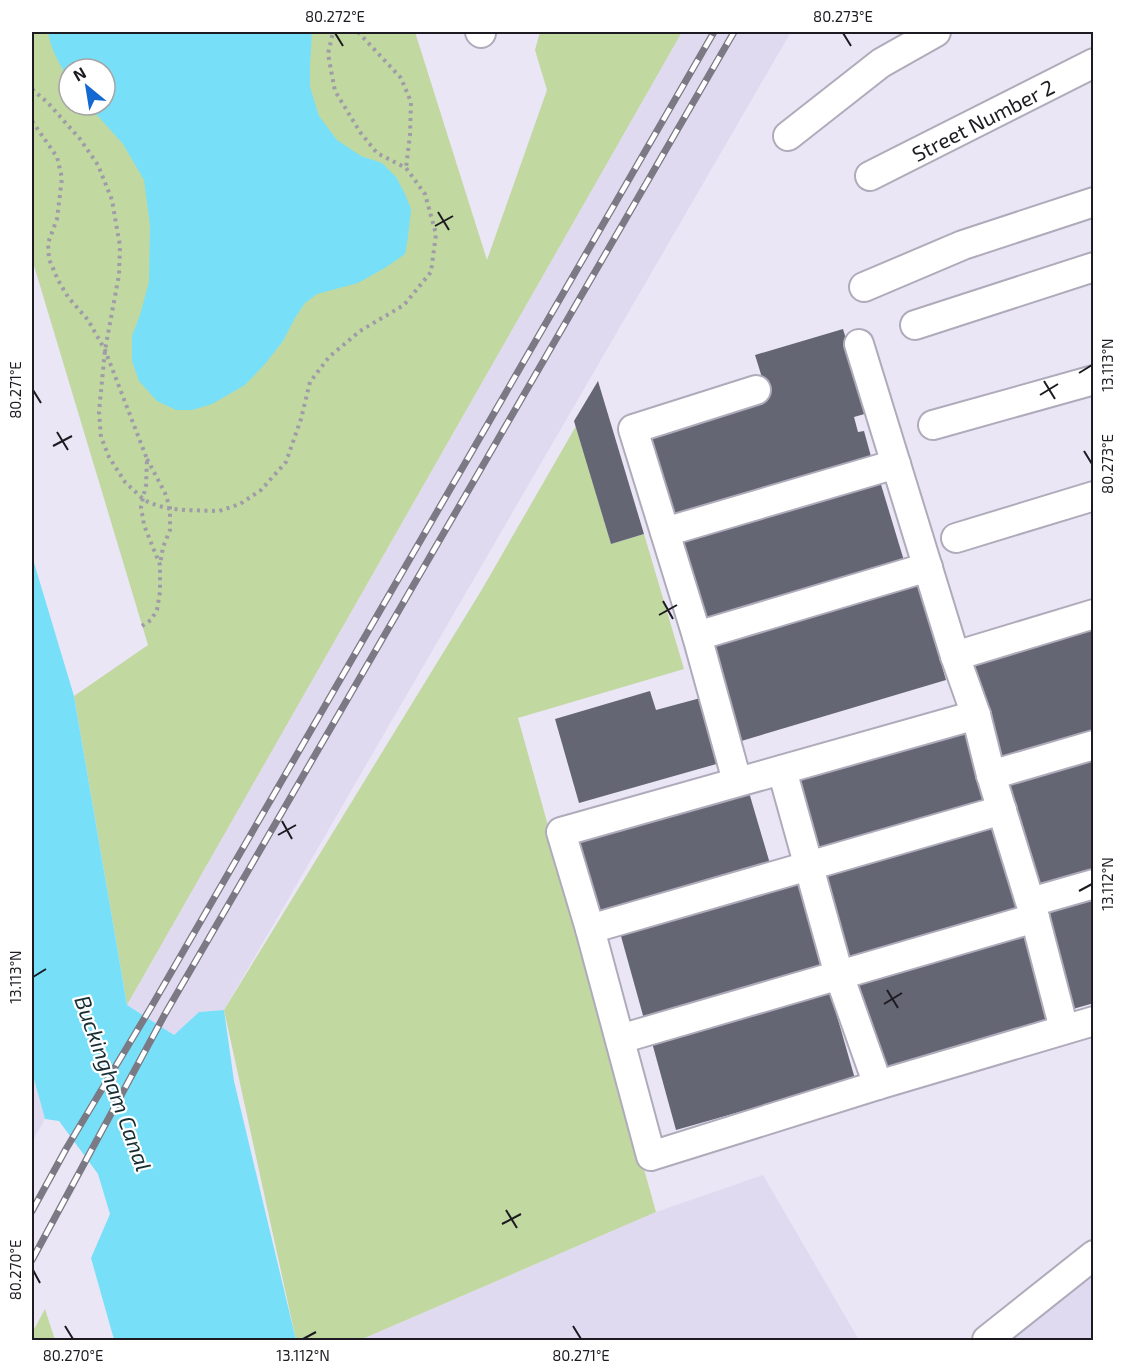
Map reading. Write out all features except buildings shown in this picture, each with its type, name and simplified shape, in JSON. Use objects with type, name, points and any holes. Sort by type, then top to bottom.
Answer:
[{"type":"street","points":[[788,136],[881,63],[936,32]]},
{"type":"street","name":"Street Number 2","points":[[870,176],[1094,63]]},
{"type":"street","points":[[864,286],[963,245],[1094,202]]},
{"type":"street","points":[[915,325],[1094,267]]},
{"type":"street","points":[[859,344],[955,656],[976,715],[991,775],[1033,910],[1064,1029]]},
{"type":"street","points":[[933,425],[1094,380]]},
{"type":"street","points":[[737,782],[697,636],[633,429],[756,390]]},
{"type":"street","points":[[665,532],[896,464]]},
{"type":"street","points":[[956,538],[1094,496]]},
{"type":"street","points":[[697,636],[928,567]]},
{"type":"street","points":[[955,656],[1094,614]]},
{"type":"street","points":[[976,715],[561,832],[591,929],[651,1156],[1094,1021]]},
{"type":"street","points":[[991,775],[1094,745]]},
{"type":"street","points":[[783,770],[839,975],[878,1085]]},
{"type":"street","points":[[591,929],[1002,810]]},
{"type":"street","points":[[620,1039],[839,975],[1033,910],[1094,884]]},
{"type":"street","points":[[987,1341],[1094,1255]]},
{"type":"path","points":[[32,89],[80,140],[98,165],[112,200],[120,246],[119,275],[105,350],[99,412],[101,437],[109,457],[124,482],[150,503],[185,510],[219,511],[240,504],[261,490],[286,462],[301,419],[310,382],[329,357],[360,331],[404,305],[431,272],[436,234],[425,194],[406,168],[377,153],[360,132],[335,90],[328,54],[333,32]]},
{"type":"path","points":[[358,32],[401,78],[411,102],[406,168]]},
{"type":"path","points":[[32,121],[57,158],[62,178],[57,219],[48,243],[49,259],[68,297],[88,320],[105,350],[147,459],[165,493],[170,508],[170,530],[163,547],[160,565],[157,610],[151,620],[142,626]]},
{"type":"path","points":[[147,459],[146,485],[141,507],[144,525],[160,565]]},
{"type":"shaded area","points":[[682,32],[791,32],[224,1010],[199,1012],[174,1035],[127,1005]]},
{"type":"shaded area","points":[[32,1072],[45,1119],[32,1142]]},
{"type":"shaded area","points":[[763,1175],[859,1340],[360,1340],[656,1212]]},
{"type":"shaded area","points":[[1093,1272],[1093,1340],[1007,1340]]},
{"type":"green space","points":[[32,32],[415,32],[487,260],[547,90],[535,50],[540,32],[682,32],[127,1005],[74,696],[148,645],[32,259]]},
{"type":"green space","points":[[576,426],[611,544],[644,534],[684,669],[518,718],[656,1212],[360,1340],[296,1340],[224,1010],[481,591]]},
{"type":"green space","points":[[45,1309],[55,1340],[32,1340],[32,1333]]},
{"type":"water","points":[[48,32],[312,32],[310,87],[319,116],[337,140],[361,156],[382,163],[396,177],[411,209],[405,254],[358,283],[317,294],[305,303],[283,341],[245,385],[212,404],[192,410],[176,410],[157,401],[139,381],[132,361],[132,336],[149,282],[150,225],[144,180],[123,144],[99,117],[117,117],[117,57],[57,58]]},
{"type":"water","name":"Buckingham Canal","points":[[32,556],[74,696],[127,1005],[174,1035],[199,1012],[224,1010],[234,1081],[296,1340],[115,1340],[113,1336],[91,1258],[110,1214],[98,1174],[59,1121],[45,1119],[32,1072]]},
{"type":"railway","points":[[32,1211],[714,32]]},
{"type":"railway","points":[[32,1260],[165,1014],[734,32]]}]
